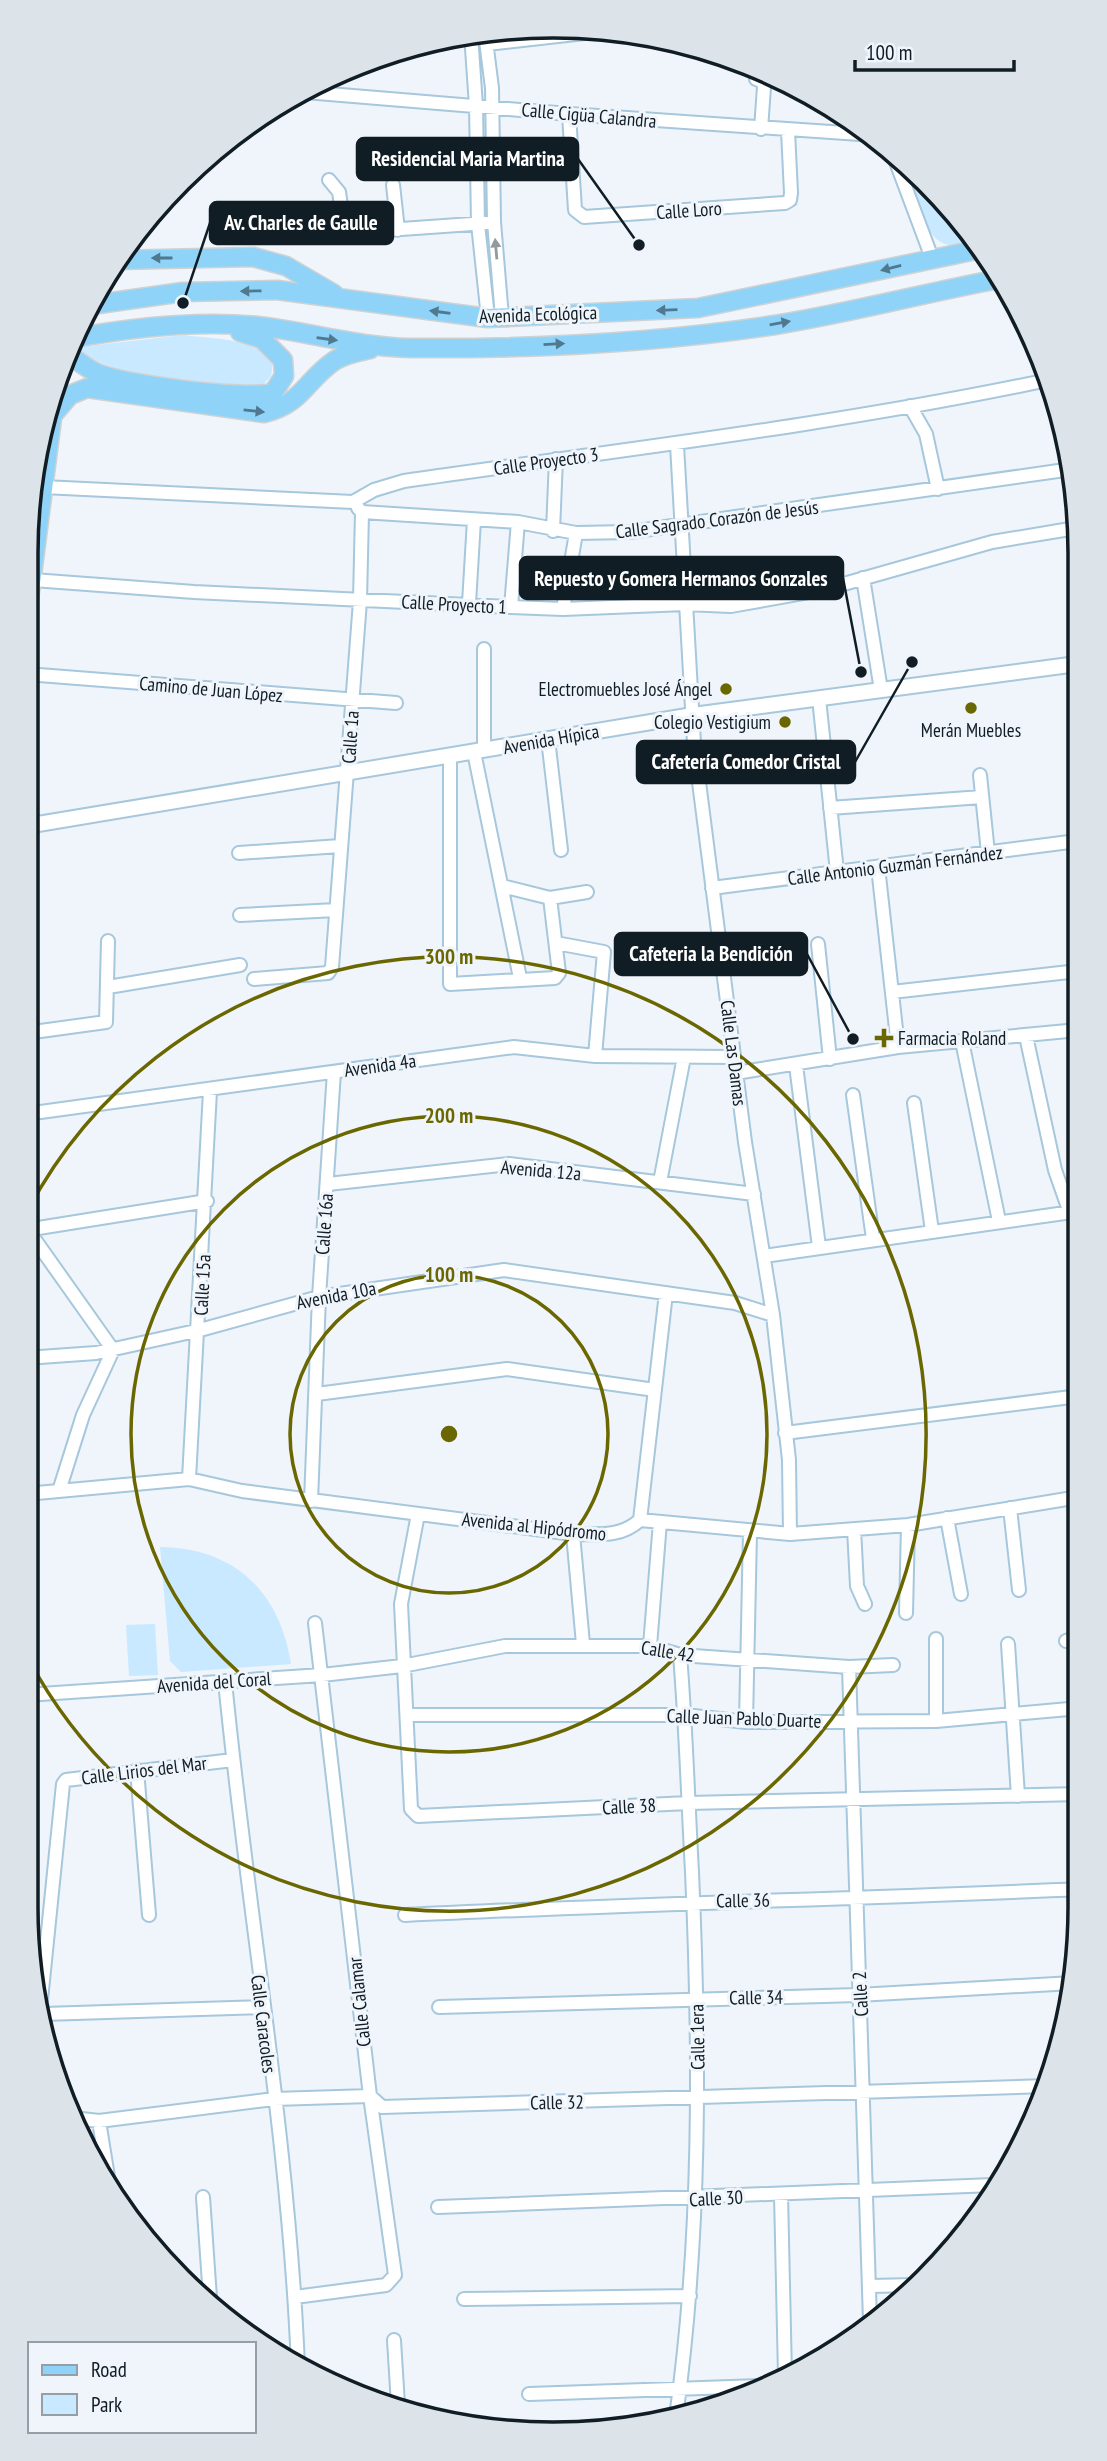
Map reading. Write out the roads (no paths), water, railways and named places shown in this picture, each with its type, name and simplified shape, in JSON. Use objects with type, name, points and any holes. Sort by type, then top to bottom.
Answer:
[{"type":"main road","name":"Avenida Ecológica","points":[[103,303],[183,292],[276,290],[495,318],[698,308],[773,295],[970,251]]},
{"type":"main road","points":[[130,260],[253,257],[286,266],[343,299]]},
{"type":"main road","points":[[88,335],[176,324],[260,326],[325,340],[386,345],[506,346],[704,335],[779,324],[991,281]]},
{"type":"main road","points":[[77,359],[92,370],[117,379],[258,397],[273,393],[284,376],[283,360],[276,350],[262,339],[217,324]]},
{"type":"main road","points":[[60,406],[70,395],[87,387],[264,413],[289,405],[337,359],[386,345]]},
{"type":"main road","points":[[43,492],[44,481]]},
{"type":"street","points":[[486,43],[491,107],[495,318]]},
{"type":"street","points":[[472,45],[476,106],[478,224],[495,318]]},
{"type":"street","points":[[761,128],[763,84]]},
{"type":"street","name":"Calle Cigüa Calandra","points":[[323,94],[852,134]]},
{"type":"street","name":"Calle Loro","points":[[569,114],[575,210],[584,217],[790,201],[788,131]]},
{"type":"street","points":[[901,173],[932,258]]},
{"type":"street","points":[[329,180],[339,192],[345,233],[494,222]]},
{"type":"street","points":[[393,185],[398,230]]},
{"type":"street","name":"Calle Proyecto 3","points":[[43,487],[357,507],[374,490],[404,481],[677,445],[1039,382]]},
{"type":"street","points":[[910,406],[926,434],[938,489]]},
{"type":"street","name":"Calle Las Damas","points":[[677,445],[693,715],[736,1073],[773,1314],[789,1460],[790,1534]]},
{"type":"street","points":[[553,531],[556,459]]},
{"type":"street","name":"Calle Sagrado Corazón de Jesús","points":[[357,507],[518,522],[576,534],[630,532],[1062,471]]},
{"type":"street","name":"Calle 1a","points":[[254,979],[328,973],[332,967],[360,601],[357,507]]},
{"type":"street","points":[[469,603],[474,520]]},
{"type":"street","points":[[511,607],[518,522]]},
{"type":"street","name":"Calle Proyecto 1","points":[[38,580],[360,601],[469,603],[564,609],[685,604],[732,606],[826,589],[992,542],[1067,529]]},
{"type":"street","points":[[564,609],[576,534]]},
{"type":"street","points":[[863,578],[881,690]]},
{"type":"street","points":[[484,649],[479,751],[520,978]]},
{"type":"street","name":"Avenida Hípica","points":[[38,824],[693,715],[1068,665]]},
{"type":"street","name":"Camino de Juan López","points":[[38,675],[396,703]]},
{"type":"street","points":[[819,698],[837,872]]},
{"type":"street","points":[[548,739],[561,850]]},
{"type":"street","points":[[450,756],[450,984],[557,976],[550,898]]},
{"type":"street","points":[[980,775],[988,853]]},
{"type":"street","points":[[830,808],[982,797]]},
{"type":"street","name":"Calle Antonio Guzmán Fernández","points":[[712,888],[1068,842]]},
{"type":"street","points":[[239,852],[340,846]]},
{"type":"street","points":[[878,867],[898,1047]]},
{"type":"street","points":[[502,886],[550,898],[587,892]]},
{"type":"street","points":[[240,915],[336,910]]},
{"type":"street","points":[[38,1031],[105,1023],[108,941]]},
{"type":"street","points":[[556,943],[604,952],[595,1056]]},
{"type":"street","points":[[817,944],[830,1059]]},
{"type":"street","points":[[108,987],[240,965]]},
{"type":"street","points":[[892,992],[1068,972]]},
{"type":"street","points":[[736,1073],[898,1047],[1068,1031]]},
{"type":"street","points":[[1026,1036],[1055,1170],[1068,1199]]},
{"type":"street","points":[[962,1041],[999,1221]]},
{"type":"street","name":"Avenida 4a","points":[[38,1112],[210,1091],[514,1047],[595,1056],[734,1057]]},
{"type":"street","points":[[660,1182],[684,1057]]},
{"type":"street","points":[[796,1065],[819,1247]]},
{"type":"street","name":"Calle 16a","points":[[311,1501],[319,1297],[334,1072]]},
{"type":"street","name":"Calle 15a","points":[[189,1479],[200,1329],[210,1091]]},
{"type":"street","points":[[853,1095],[873,1240]]},
{"type":"street","points":[[914,1102],[932,1231]]},
{"type":"street","name":"Avenida 12a","points":[[328,1184],[509,1164],[754,1194]]},
{"type":"street","points":[[38,1228],[206,1200]]},
{"type":"street","points":[[764,1255],[1068,1213]]},
{"type":"street","points":[[38,1245],[113,1350],[83,1415],[59,1491]]},
{"type":"street","name":"Avenida 10a","points":[[38,1356],[113,1350],[319,1297],[504,1270],[735,1303],[773,1314]]},
{"type":"street","points":[[666,1293],[640,1520],[790,1534],[908,1524],[1068,1499]]},
{"type":"street","points":[[317,1394],[506,1369],[655,1390]]},
{"type":"street","points":[[785,1433],[1068,1397]]},
{"type":"street","name":"Avenida al Hipódromo","points":[[38,1493],[189,1479],[242,1492],[573,1534],[615,1534],[628,1531],[640,1520]]},
{"type":"street","points":[[1010,1508],[1019,1590]]},
{"type":"street","points":[[407,1715],[402,1666],[401,1604],[418,1514]]},
{"type":"street","points":[[947,1518],[961,1594]]},
{"type":"street","points":[[650,1646],[660,1522]]},
{"type":"street","points":[[906,1613],[908,1524]]},
{"type":"street","points":[[854,1529],[857,1586],[865,1604]]},
{"type":"street","points":[[746,1722],[750,1532]]},
{"type":"street","points":[[573,1534],[583,1644]]},
{"type":"street","name":"Calle Calamar","points":[[295,2297],[386,2285],[395,2276],[370,2096],[315,1623]]},
{"type":"street","points":[[936,1639],[936,1721]]},
{"type":"street","name":"Calle 42","points":[[402,1666],[505,1646],[583,1644],[650,1646],[680,1656],[849,1667],[893,1665]]},
{"type":"street","points":[[1008,1644],[1018,1796]]},
{"type":"street","name":"Calle 1era","points":[[677,2407],[690,2296],[698,2099],[693,1901],[680,1656]]},
{"type":"street","name":"Avenida del Coral","points":[[38,1694],[322,1675],[402,1666]]},
{"type":"street","name":"Calle 2","points":[[849,1667],[870,2313]]},
{"type":"street","name":"Calle Caracoles","points":[[225,1681],[274,2099],[295,2297],[297,2355]]},
{"type":"street","name":"Calle Juan Pablo Duarte","points":[[407,1715],[685,1714],[746,1722],[936,1721],[1068,1709]]},
{"type":"street","name":"Calle 38","points":[[407,1715],[411,1809],[418,1816],[688,1803],[1068,1794]]},
{"type":"street","name":"Calle Lirios del Mar","points":[[43,1977],[63,1784],[71,1778],[233,1760]]},
{"type":"street","points":[[137,1770],[149,1916]]},
{"type":"street","name":"Calle 36","points":[[405,1915],[693,1901],[855,1899],[1068,1890]]},
{"type":"street","name":"Calle 34","points":[[439,2007],[859,1994],[1063,1984]]},
{"type":"street","points":[[49,2014],[262,2007]]},
{"type":"street","name":"Calle 32","points":[[85,2119],[99,2121],[274,2099],[370,2096],[382,2107],[865,2094],[1036,2087]]},
{"type":"street","points":[[99,2121],[106,2162]]},
{"type":"street","name":"Calle 30","points":[[438,2207],[694,2199],[987,2185]]},
{"type":"street","points":[[781,2194],[785,2367]]},
{"type":"street","points":[[203,2197],[210,2291]]},
{"type":"street","points":[[871,2286],[904,2285]]},
{"type":"street","points":[[464,2300],[690,2296]]},
{"type":"street","points":[[394,2340],[398,2398]]},
{"type":"street","points":[[529,2394],[742,2386]]},
{"type":"place","name":"Residencial Maria Martina","points":[[639,245]]},
{"type":"place","name":"Av. Charles de Gaulle","points":[[183,303]]},
{"type":"place","name":"Cafetería Comedor Cristal","points":[[912,662]]},
{"type":"place","name":"Repuesto y Gomera Hermanos Gonzales","points":[[861,672]]},
{"type":"place","name":"Electromuebles José Ángel","points":[[726,689]]},
{"type":"place","name":"Merán Muebles","points":[[971,708]]},
{"type":"place","name":"Colegio Vestigium","points":[[785,722]]},
{"type":"place","name":"Farmacia Roland","points":[[884,1038]]},
{"type":"place","name":"Cafeteria la Bendición","points":[[853,1039]]}]
